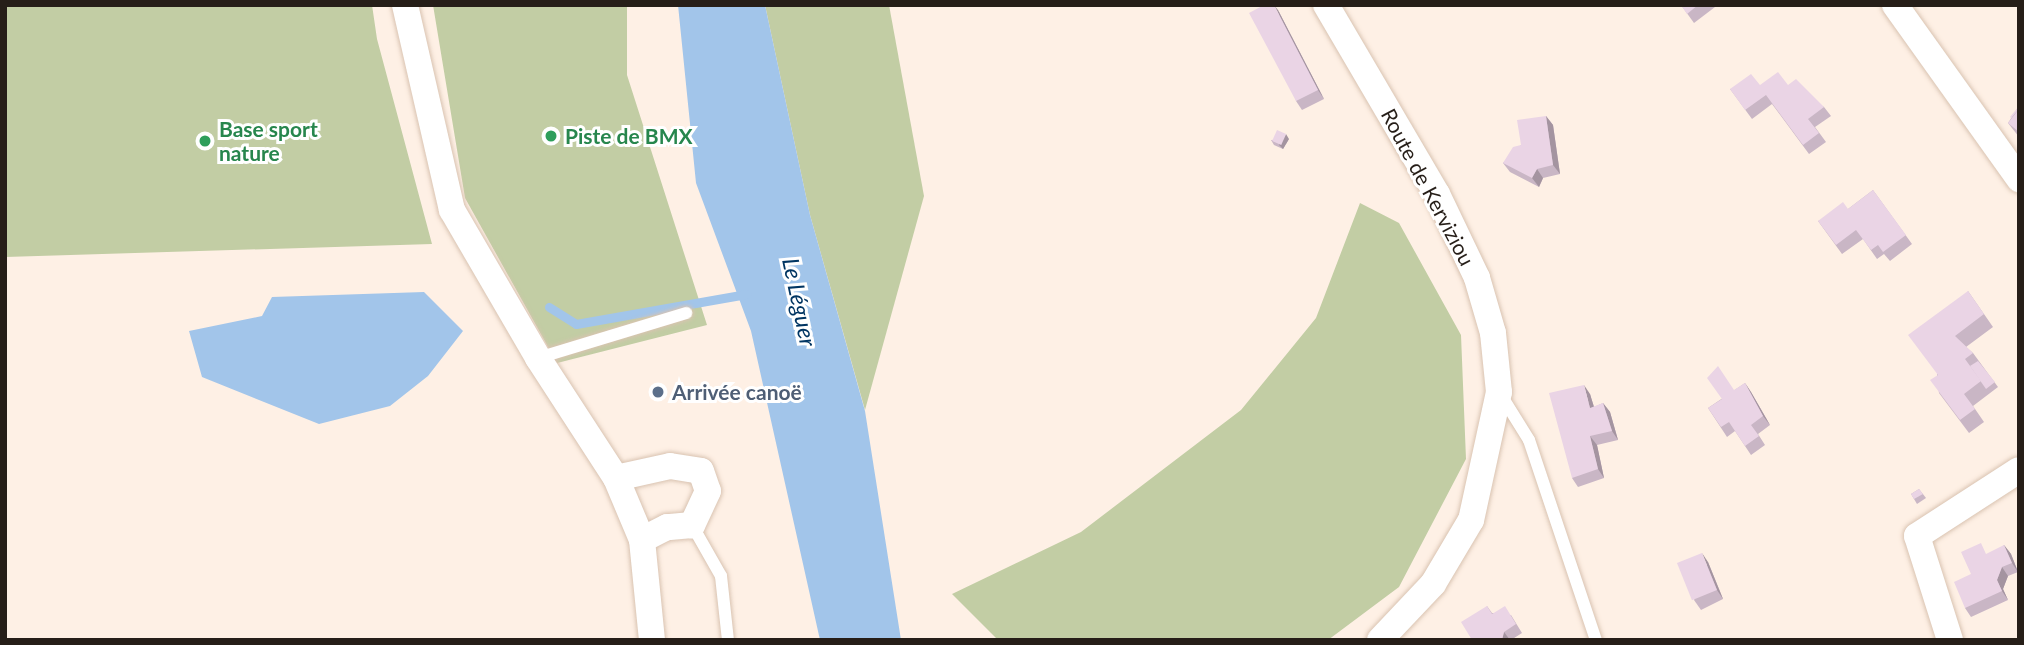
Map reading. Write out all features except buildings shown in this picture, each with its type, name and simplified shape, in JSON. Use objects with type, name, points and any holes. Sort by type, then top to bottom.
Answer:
[{"type":"street","points":[[405,5],[452,210],[538,358],[617,478],[642,540],[652,640]]},
{"type":"street","name":"Route de Kerviziou","points":[[1325,5],[1437,194],[1477,278],[1493,333],[1499,392],[1471,520],[1433,584],[1380,640]]},
{"type":"street","points":[[1895,5],[2019,179]]},
{"type":"street","points":[[617,478],[670,466],[701,471],[708,491],[692,525],[667,527],[642,540]]},
{"type":"street","points":[[1950,640],[1917,536],[2019,470]]},
{"type":"lane","points":[[538,358],[686,313]]},
{"type":"lane","points":[[1499,392],[1529,440],[1596,640]]},
{"type":"lane","points":[[692,525],[721,576],[728,640]]},
{"type":"green space","name":"Base sport nature","points":[[6,5],[372,5],[377,39],[432,244],[5,257]]},
{"type":"green space","name":"Piste de BMX","points":[[433,5],[627,5],[627,75],[707,325],[557,363],[465,198]]},
{"type":"green space","points":[[765,5],[889,5],[924,196],[865,410],[810,215]]},
{"type":"green space","points":[[1360,203],[1399,223],[1461,335],[1466,459],[1399,587],[1328,640],[998,640],[952,594],[1081,532],[1241,410],[1316,318]]},
{"type":"water","name":"Le Léguer","points":[[678,5],[765,5],[810,215],[865,411],[901,640],[820,640],[751,331],[696,183]]},
{"type":"water","points":[[424,292],[463,331],[428,376],[390,406],[319,424],[202,377],[189,331],[262,316],[272,297]]},
{"type":"waterway","points":[[549,307],[576,324],[746,294]]},
{"type":"place","name":"Piste de BMX","points":[[551,136]]},
{"type":"place","name":"Base sport nature","points":[[205,141]]},
{"type":"place","name":"Arrivée canoë","points":[[658,392]]}]
